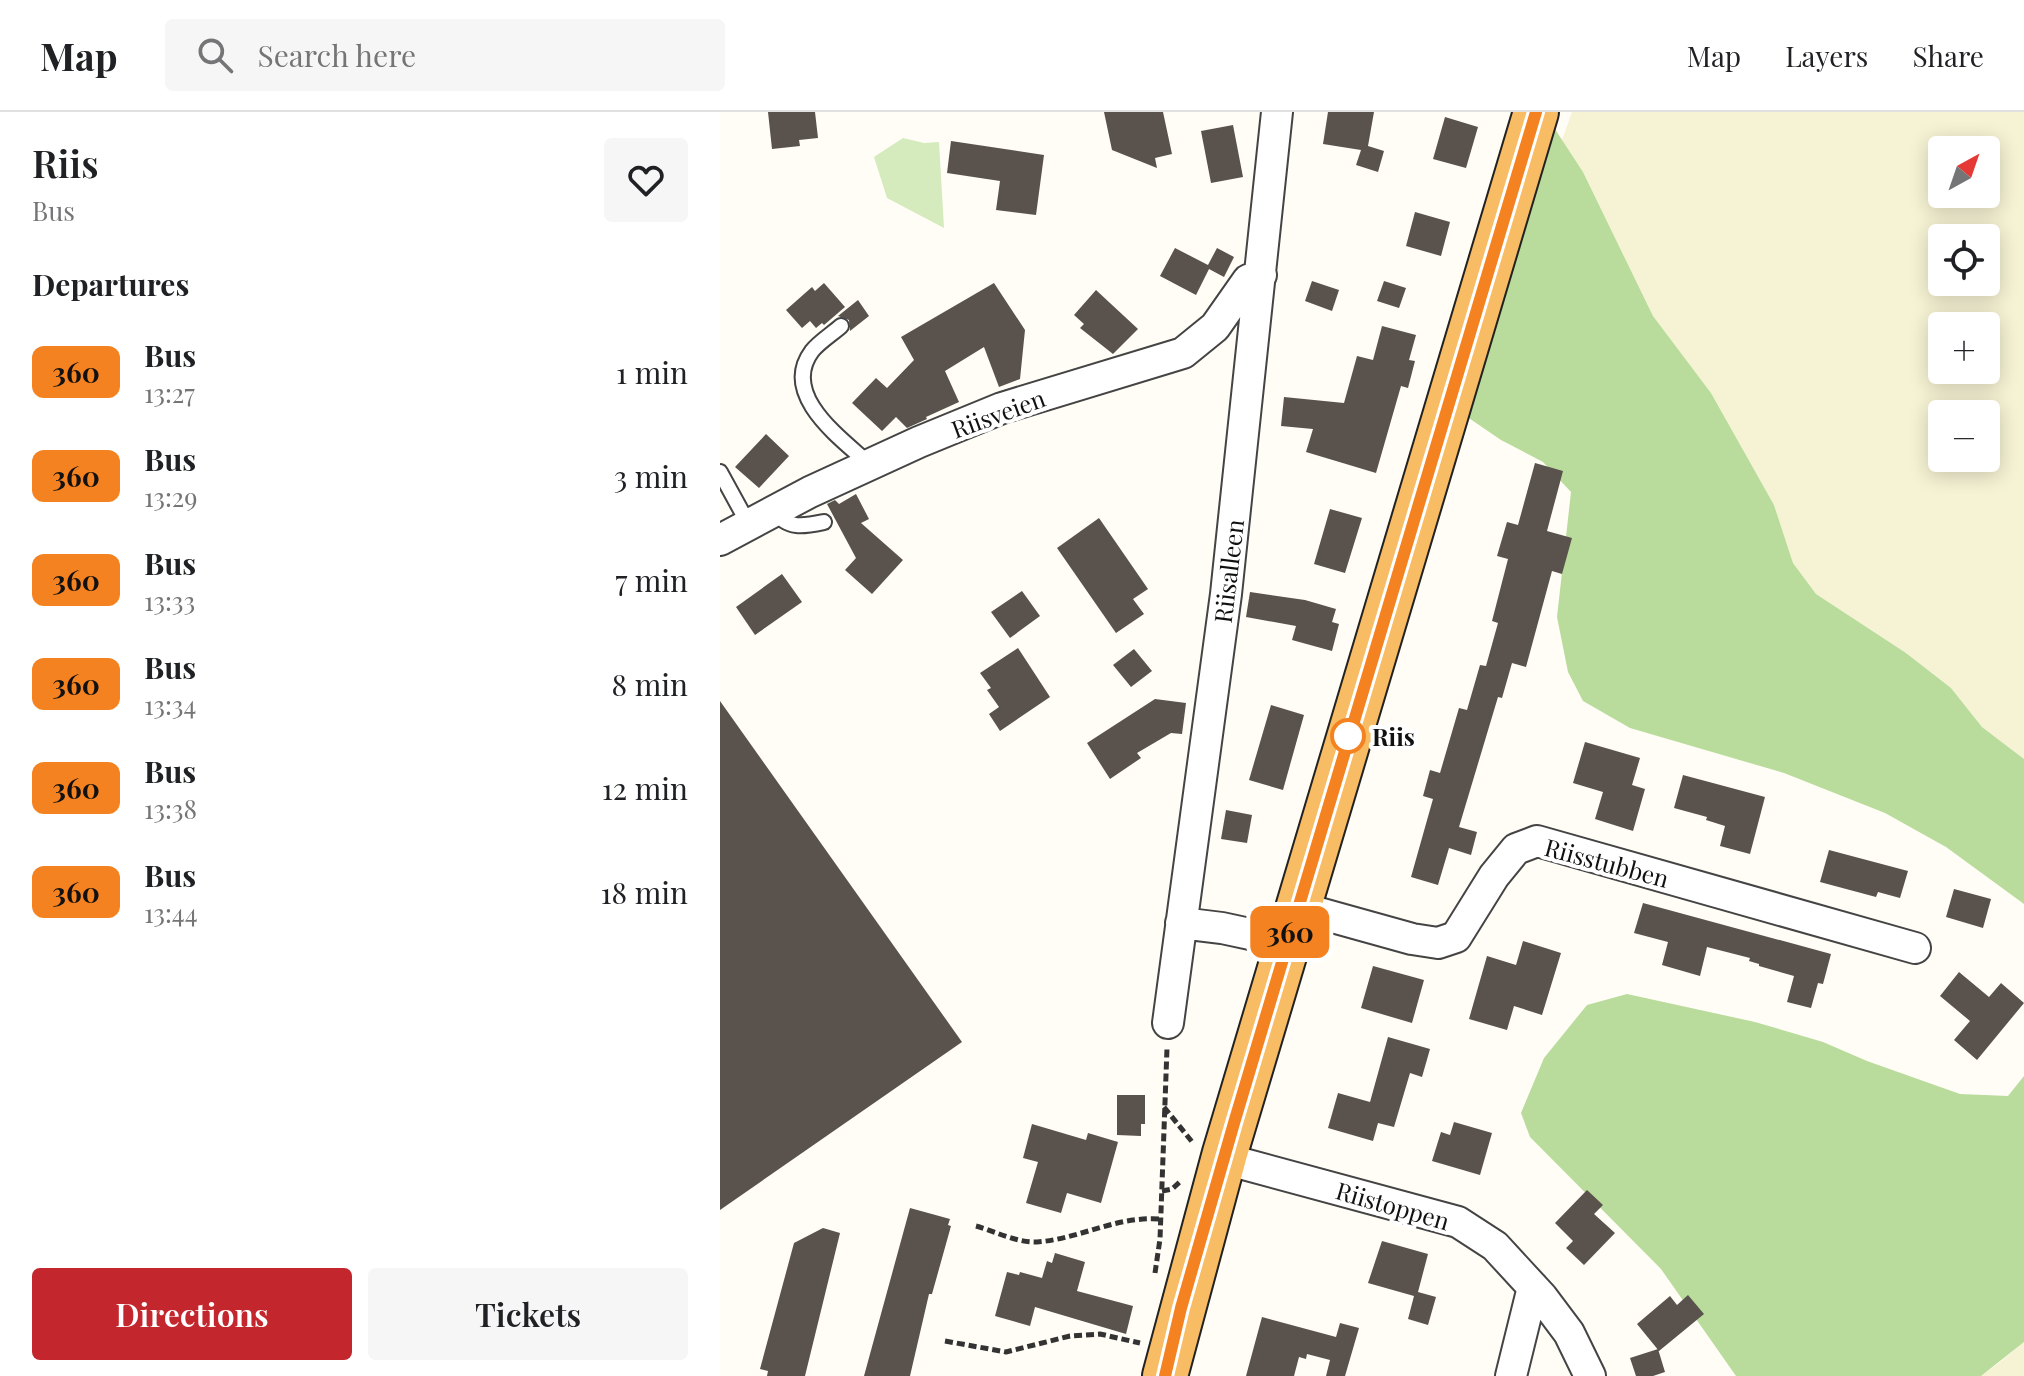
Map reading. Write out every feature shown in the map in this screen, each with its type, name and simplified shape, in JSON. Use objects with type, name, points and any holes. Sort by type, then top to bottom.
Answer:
[{"type":"highway","points":[[1148,1357],[1208,1154],[1292,925],[1536,112]]},
{"type":"street","name":"Riisalleen","points":[[1168,1023],[1226,594],[1277,112]]},
{"type":"street","name":"Riisveien","points":[[720,540],[869,464],[1002,408],[1183,353],[1215,327],[1248,280],[1261,275]]},
{"type":"street","name":"Riisstubben","points":[[1292,925],[1438,943],[1456,937],[1494,876],[1516,849],[1537,841],[1915,948]]},
{"type":"street","points":[[1181,923],[1222,928],[1292,925]]},
{"type":"street","name":"Riistoppen","points":[[1208,1154],[1458,1222],[1495,1246],[1533,1287],[1569,1333],[1590,1376]]},
{"type":"street","points":[[1511,1376],[1533,1287]]},
{"type":"lane","points":[[841,326],[812,352],[804,370],[808,401],[826,424],[869,464]]},
{"type":"lane","points":[[720,472],[762,518],[804,526],[824,522]]},
{"type":"path","points":[[1153,1286],[1160,1219],[1168,1023]]},
{"type":"path","points":[[1163,1106],[1208,1154]]},
{"type":"path","points":[[976,1226],[1036,1242],[1091,1231],[1129,1219],[1160,1219]]},
{"type":"path","points":[[1144,1328],[1148,1357]]},
{"type":"path","points":[[945,1341],[1006,1352],[1070,1336],[1100,1334],[1148,1357]]},
{"type":"shaded area","points":[[1572,112],[2024,112],[2024,759],[1982,727],[1951,688],[1906,653],[1816,594],[1793,563],[1774,505],[1711,393],[1653,316],[1583,172],[1562,140]]},
{"type":"shaded area","points":[[2024,1342],[2024,1376],[1981,1376],[1999,1363]]},
{"type":"green space","points":[[1551,123],[1583,172],[1653,316],[1711,393],[1774,505],[1793,563],[1816,594],[1906,653],[1951,688],[1982,727],[2024,759],[2024,904],[1946,847],[1885,813],[1784,773],[1630,728],[1583,701],[1568,672],[1557,617],[1571,492],[1543,462],[1501,440],[1460,412]]},
{"type":"green space","points":[[903,138],[924,143],[939,142],[944,228],[887,198],[874,157]]},
{"type":"green space","points":[[1627,994],[1755,1022],[1823,1042],[1960,1094],[2008,1096],[2024,1076],[2024,1342],[1981,1376],[1736,1376],[1661,1269],[1530,1137],[1521,1113],[1544,1058],[1587,1005]]},
{"type":"building","points":[[768,112],[815,112],[818,138],[799,140],[800,146],[772,149]]},
{"type":"building","points":[[1104,112],[1163,112],[1172,154],[1155,158],[1157,168],[1112,150]]},
{"type":"building","points":[[1328,112],[1374,112],[1368,146],[1384,151],[1378,172],[1356,165],[1361,150],[1323,144]]},
{"type":"building","points":[[1445,117],[1478,127],[1466,168],[1433,159]]},
{"type":"building","points":[[1233,125],[1243,177],[1211,183],[1201,131]]},
{"type":"building","points":[[951,141],[1044,155],[1036,215],[996,210],[1000,181],[947,173]]},
{"type":"building","points":[[1415,212],[1450,222],[1441,256],[1406,246]]},
{"type":"building","points":[[1175,248],[1208,265],[1217,248],[1234,257],[1224,277],[1209,269],[1196,295],[1160,276]]},
{"type":"building","points":[[1312,281],[1339,290],[1332,311],[1305,301]]},
{"type":"building","points":[[1384,281],[1406,288],[1399,308],[1377,301]]},
{"type":"building","points":[[824,283],[845,307],[824,325],[822,323],[816,328],[810,321],[802,328],[786,310],[812,287],[815,291]]},
{"type":"building","points":[[994,283],[1025,330],[1020,379],[999,387],[984,347],[945,371],[959,402],[907,428],[896,417],[882,431],[852,403],[876,378],[887,388],[914,360],[901,337]]},
{"type":"building","points":[[1096,290],[1138,329],[1113,354],[1080,328],[1084,324],[1074,315]]},
{"type":"building","points":[[858,300],[869,316],[850,331],[849,320],[838,316]]},
{"type":"building","points":[[1382,326],[1416,335],[1409,360],[1415,361],[1408,388],[1401,386],[1376,473],[1306,452],[1313,429],[1281,426],[1284,397],[1344,403],[1357,356],[1373,360]]},
{"type":"building","points":[[766,434],[789,456],[759,488],[735,467]]},
{"type":"building","points":[[1535,463],[1563,471],[1547,531],[1572,538],[1562,574],[1552,571],[1526,667],[1512,663],[1502,698],[1498,697],[1459,827],[1477,832],[1471,855],[1449,848],[1438,885],[1411,877],[1433,799],[1423,796],[1430,770],[1440,773],[1459,708],[1467,710],[1480,665],[1486,666],[1498,623],[1492,621],[1508,559],[1497,556],[1507,522],[1518,525]]},
{"type":"building","points":[[856,494],[869,519],[861,523],[903,560],[872,594],[845,570],[856,558],[827,504],[835,500],[839,504]]},
{"type":"building","points":[[1330,509],[1362,518],[1345,573],[1314,564]]},
{"type":"building","points":[[1099,518],[1148,589],[1133,599],[1144,614],[1116,633],[1057,548]]},
{"type":"building","points":[[782,574],[802,602],[755,635],[736,607]]},
{"type":"building","points":[[1022,591],[1040,616],[1010,638],[991,612]]},
{"type":"building","points":[[1250,592],[1305,600],[1336,609],[1332,622],[1339,624],[1332,651],[1292,640],[1296,626],[1246,617]]},
{"type":"building","points":[[1018,648],[1050,697],[1000,731],[989,714],[999,707],[980,673]]},
{"type":"building","points":[[1134,649],[1152,671],[1131,687],[1113,665]]},
{"type":"building","points":[[1155,699],[1186,703],[1182,734],[1171,733],[1137,753],[1141,758],[1110,779],[1087,743]]},
{"type":"building","points":[[720,701],[962,1042],[720,1210]]},
{"type":"building","points":[[1271,705],[1304,715],[1283,790],[1249,780]]},
{"type":"building","points":[[1585,742],[1640,758],[1632,785],[1645,789],[1633,831],[1595,819],[1603,792],[1573,783]]},
{"type":"building","points":[[1683,775],[1765,797],[1750,854],[1720,846],[1725,826],[1706,820],[1707,817],[1674,808]]},
{"type":"building","points":[[1226,810],[1252,815],[1247,843],[1221,839]]},
{"type":"building","points":[[1829,850],[1908,871],[1900,898],[1878,892],[1876,897],[1820,882]]},
{"type":"building","points":[[1954,889],[1991,899],[1983,928],[1946,917]]},
{"type":"building","points":[[1643,903],[1831,954],[1823,984],[1818,983],[1811,1008],[1787,1002],[1794,976],[1759,966],[1749,961],[1750,958],[1707,947],[1700,976],[1662,965],[1668,942],[1634,933]]},
{"type":"building","points":[[1523,941],[1561,953],[1542,1015],[1514,1006],[1507,1030],[1469,1019],[1487,956],[1516,965]]},
{"type":"building","points":[[1373,966],[1424,980],[1412,1023],[1361,1008]]},
{"type":"building","points":[[1959,972],[1989,997],[2001,983],[2024,1003],[1977,1060],[1954,1040],[1970,1021],[1940,996]]},
{"type":"building","points":[[1388,1037],[1430,1049],[1422,1077],[1410,1073],[1394,1127],[1378,1123],[1373,1141],[1328,1128],[1338,1093],[1370,1102]]},
{"type":"building","points":[[1117,1095],[1145,1095],[1145,1124],[1141,1124],[1141,1136],[1117,1135]]},
{"type":"building","points":[[1454,1122],[1492,1133],[1480,1175],[1432,1161],[1441,1132],[1450,1135]]},
{"type":"building","points":[[1032,1124],[1086,1140],[1088,1133],[1118,1142],[1101,1203],[1067,1193],[1061,1213],[1026,1203],[1038,1162],[1023,1158]]},
{"type":"building","points":[[1587,1190],[1603,1205],[1594,1214],[1615,1233],[1584,1265],[1566,1248],[1573,1241],[1555,1223]]},
{"type":"building","points":[[910,1208],[950,1219],[948,1225],[951,1226],[932,1294],[929,1294],[910,1376],[864,1376]]},
{"type":"building","points":[[823,1228],[840,1233],[805,1376],[767,1376],[768,1371],[760,1369],[794,1243]]},
{"type":"building","points":[[1382,1241],[1428,1254],[1418,1292],[1436,1297],[1428,1325],[1408,1319],[1414,1296],[1368,1283]]},
{"type":"building","points":[[1055,1253],[1085,1262],[1077,1291],[1133,1306],[1126,1334],[1035,1307],[1030,1326],[995,1316],[1007,1272],[1042,1278],[1047,1261],[1052,1263]]},
{"type":"building","points":[[1688,1295],[1704,1314],[1659,1351],[1637,1324],[1670,1296],[1677,1305]]},
{"type":"building","points":[[1262,1317],[1336,1337],[1340,1323],[1359,1328],[1345,1376],[1326,1376],[1330,1360],[1307,1354],[1306,1359],[1299,1357],[1294,1376],[1246,1376]]},
{"type":"building","points":[[1658,1349],[1665,1372],[1636,1376],[1630,1358]]},
{"type":"bus line","name":"360","points":[[1165,1376],[1181,1308],[1234,1123],[1536,112]]},
{"type":"place","name":"Riis","points":[[1348,736]]}]
